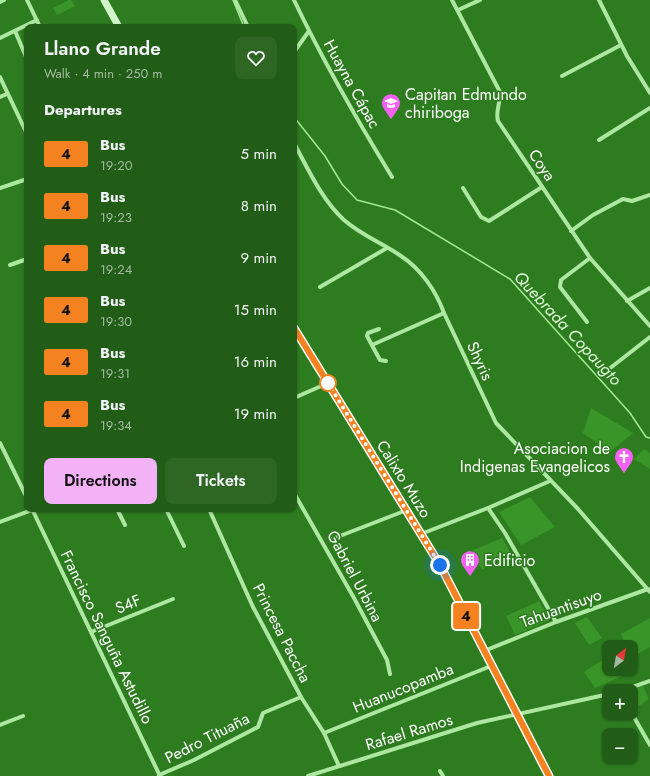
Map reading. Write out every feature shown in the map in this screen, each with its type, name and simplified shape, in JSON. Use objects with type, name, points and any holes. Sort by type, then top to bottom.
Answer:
[{"type":"street","points":[[0,2],[4,0]]},
{"type":"street","points":[[27,0],[39,24]]},
{"type":"street","points":[[104,0],[117,24]]},
{"type":"street","points":[[235,0],[247,24]]},
{"type":"street","name":"Huayna Cápac","points":[[294,0],[309,31],[360,125],[392,177]]},
{"type":"street","name":"Coya","points":[[452,0],[500,92],[500,100],[496,115],[498,121],[570,231],[590,258],[650,326]]},
{"type":"street","points":[[458,10],[480,0]]},
{"type":"street","points":[[598,0],[621,45],[650,93]]},
{"type":"street","points":[[29,24],[37,20]]},
{"type":"street","points":[[0,38],[24,26]]},
{"type":"street","points":[[15,31],[24,53]]},
{"type":"street","points":[[297,48],[309,31]]},
{"type":"street","points":[[562,76],[621,45]]},
{"type":"street","points":[[0,77],[24,128]]},
{"type":"street","points":[[0,97],[7,94]]},
{"type":"street","points":[[600,140],[650,108]]},
{"type":"street","name":"Shyris","points":[[297,149],[321,191],[338,214],[355,228],[386,248],[402,256],[425,279],[438,297],[444,314],[496,422],[578,509],[649,591]]},
{"type":"street","points":[[0,188],[24,180]]},
{"type":"street","points":[[463,188],[481,217],[489,221],[542,187]]},
{"type":"street","points":[[570,231],[593,215],[623,199],[632,201],[650,195]]},
{"type":"street","points":[[320,287],[386,248]]},
{"type":"street","points":[[587,322],[560,288],[559,284],[561,280],[590,258]]},
{"type":"street","points":[[10,265],[24,260]]},
{"type":"street","points":[[627,301],[650,288]]},
{"type":"street","points":[[372,345],[444,314]]},
{"type":"street","points":[[379,329],[368,333],[367,336],[380,360],[386,361]]},
{"type":"street","name":"Calixto Muzo","points":[[297,333],[440,565],[549,776]]},
{"type":"street","points":[[609,369],[650,337]]},
{"type":"street","points":[[297,397],[328,383]]},
{"type":"street","points":[[0,443],[24,492]]},
{"type":"street","points":[[421,534],[488,508],[550,481]]},
{"type":"street","name":"Gabriel Urbina","points":[[297,498],[358,605],[387,660],[390,674]]},
{"type":"street","points":[[488,508],[505,533],[556,622]]},
{"type":"street","points":[[332,539],[407,510]]},
{"type":"street","points":[[0,522],[25,512]]},
{"type":"street","name":"Francisco Sanguña Astudillo","points":[[34,512],[159,775]]},
{"type":"street","points":[[118,512],[125,525]]},
{"type":"street","points":[[167,512],[184,546]]},
{"type":"street","name":"Princesa Paccha","points":[[210,512],[253,607],[301,697],[324,733],[339,766]]},
{"type":"street","name":"Tahuantisuyo","points":[[484,651],[556,622],[649,591]]},
{"type":"street","name":"S4F","points":[[91,632],[174,599]]},
{"type":"street","name":"Huanucopamba","points":[[324,733],[407,698],[491,666]]},
{"type":"street","points":[[638,685],[650,681]]},
{"type":"street","name":"Rafael Ramos","points":[[308,776],[316,775],[339,766],[477,723],[602,696]]},
{"type":"street","name":"Pedro Tituaña","points":[[159,775],[194,760],[258,727],[263,713],[301,697]]},
{"type":"street","points":[[0,725],[23,716]]},
{"type":"street","points":[[636,720],[650,745]]},
{"type":"street","points":[[440,771],[443,776]]},
{"type":"green space","points":[[71,0],[75,6],[57,15],[53,8]]},
{"type":"green space","points":[[591,408],[633,433],[610,452],[583,433]]},
{"type":"green space","points":[[644,449],[650,453],[650,469],[634,459]]},
{"type":"green space","points":[[530,497],[555,527],[521,545],[499,512]]},
{"type":"green space","points":[[502,538],[511,553],[482,570],[471,551]]},
{"type":"green space","points":[[539,601],[550,620],[515,635],[506,616]]},
{"type":"green space","points":[[587,617],[602,638],[589,645],[575,623]]},
{"type":"green space","points":[[650,618],[650,647],[638,654],[638,640],[624,640],[621,634]]},
{"type":"green space","points":[[602,660],[602,676],[622,676],[595,688],[584,672]]},
{"type":"green space","points":[[643,686],[649,699],[638,707],[638,688]]},
{"type":"waterway","name":"Quebrada Copaugto","points":[[233,0],[243,24]]},
{"type":"waterway","name":"Quebrada Copaugto","points":[[297,121],[325,156],[342,184],[357,200],[395,210],[510,279],[630,413],[646,437],[650,438]]},
{"type":"bus line","name":"4","points":[[297,333],[440,565],[549,776]]},
{"type":"place","name":"Capitan Edmundo chiriboga","points":[[391,120]]},
{"type":"place","name":"Asociacion de Indigenas Evangelicos","points":[[624,474]]},
{"type":"place","name":"Edificio","points":[[470,577]]},
{"type":"route","points":[[328,383],[440,565]]}]
